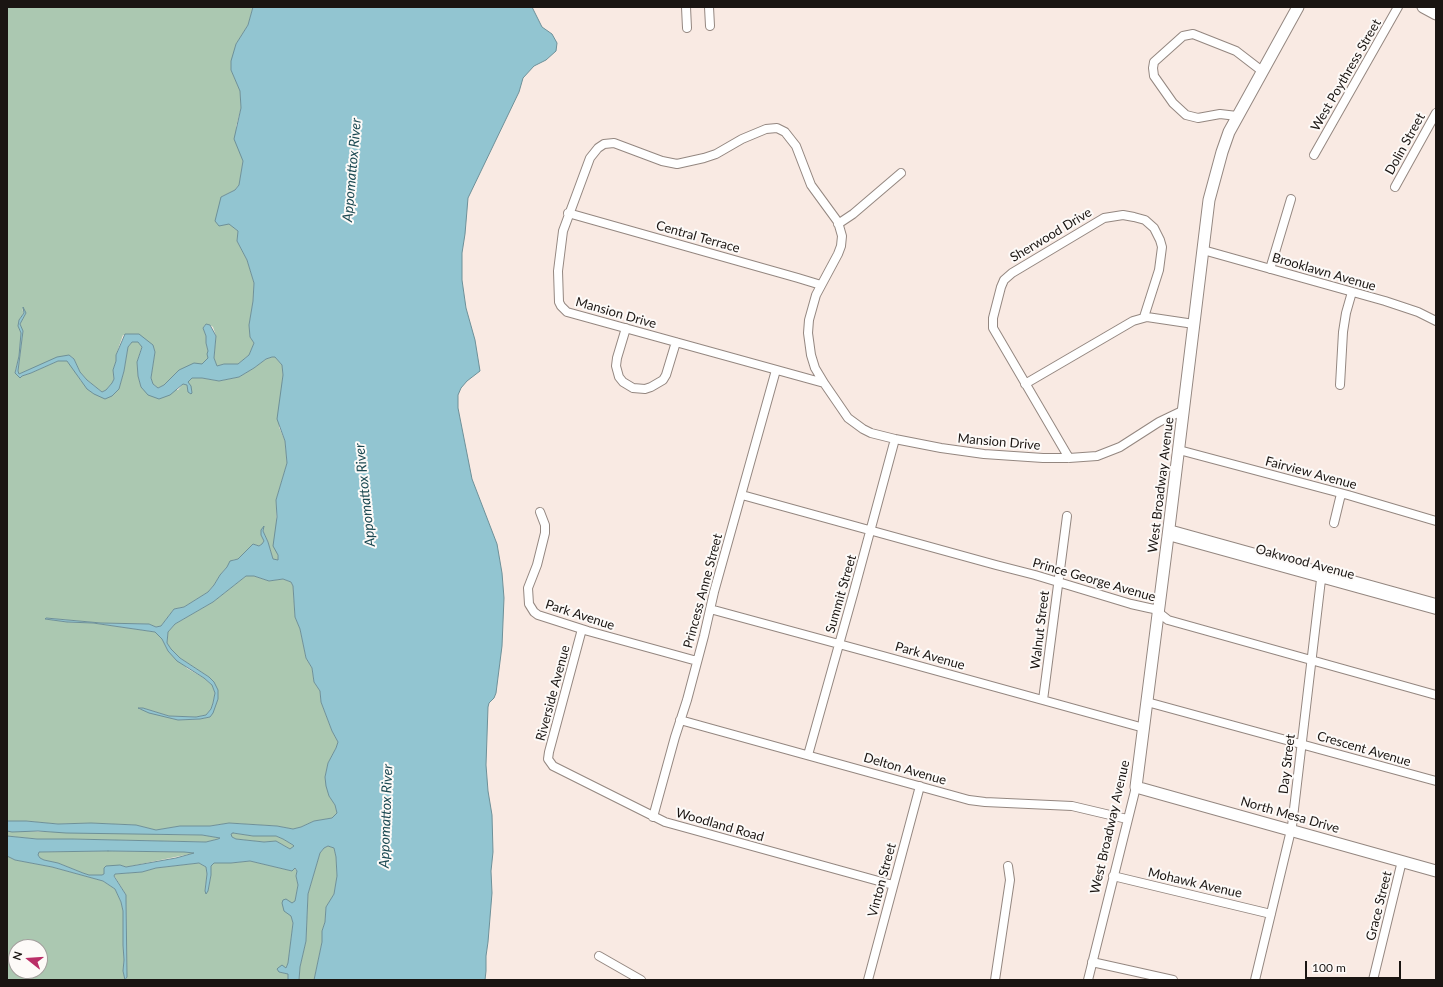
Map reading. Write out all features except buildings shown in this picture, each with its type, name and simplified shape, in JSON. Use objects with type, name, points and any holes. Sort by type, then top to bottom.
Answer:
[{"type":"main road","name":"West Broadway Avenue","points":[[1136,787],[1169,533],[1209,200],[1222,152],[1237,116],[1298,7]]},
{"type":"main road","points":[[1423,7],[1436,14]]},
{"type":"main road","name":"North Mesa Drive","points":[[1136,787],[1436,871]]},
{"type":"street","points":[[686,7],[687,28]]},
{"type":"street","points":[[708,7],[710,26]]},
{"type":"street","name":"West Poythress Street","points":[[1314,155],[1398,7]]},
{"type":"street","points":[[1237,116],[1220,114],[1198,118],[1186,115],[1173,103],[1154,76],[1154,62],[1183,36],[1192,34],[1236,51],[1262,71]]},
{"type":"street","name":"Dolin Street","points":[[1395,187],[1436,113]]},
{"type":"street","name":"Mansion Drive","points":[[824,383],[567,312],[561,306],[558,302],[558,271],[563,231],[568,213],[594,151],[604,144],[614,143],[662,162],[677,164],[716,154],[751,135],[771,128],[777,128],[785,132],[796,146],[811,185],[838,224],[842,236],[841,246],[834,264],[820,285],[812,309],[808,333],[811,355],[815,368],[848,418],[855,424],[871,433],[935,447],[984,454],[1069,458],[1097,456],[1120,447],[1159,422],[1184,410]]},
{"type":"street","points":[[838,224],[853,214],[900,173]]},
{"type":"street","points":[[1270,269],[1291,199]]},
{"type":"street","name":"Central Terrace","points":[[568,213],[820,285]]},
{"type":"street","name":"Sherwood Drive","points":[[1069,458],[993,328],[993,318],[1004,280],[1012,273],[1104,218],[1123,216],[1140,218],[1145,220],[1154,228],[1160,240],[1162,255],[1159,270],[1144,317]]},
{"type":"street","name":"Brooklawn Avenue","points":[[1203,250],[1418,312],[1436,322]]},
{"type":"street","points":[[1340,385],[1343,332],[1346,313],[1352,292]]},
{"type":"street","points":[[1025,384],[1133,321],[1144,317],[1194,324]]},
{"type":"street","points":[[626,328],[616,366],[617,372],[623,382],[633,388],[644,389],[663,380],[666,375],[676,342]]},
{"type":"street","name":"Princess Anne Street","points":[[653,817],[776,370]]},
{"type":"street","name":"Summit Street","points":[[808,755],[895,439]]},
{"type":"street","name":"Fairview Avenue","points":[[1179,450],[1436,521]]},
{"type":"street","points":[[1334,523],[1341,494]]},
{"type":"street","name":"Prince George Avenue","points":[[742,495],[1154,609],[1168,620],[1436,695]]},
{"type":"street","name":"Park Avenue","points":[[540,512],[545,525],[545,533],[537,565],[528,588],[529,604],[534,612],[538,615],[582,629],[697,661]]},
{"type":"street","name":"Walnut Street","points":[[1043,700],[1067,516]]},
{"type":"street","name":"Oakwood Avenue","points":[[1169,533],[1321,575],[1436,610]]},
{"type":"street","name":"Oakwood Avenue","points":[[1321,575],[1436,603]]},
{"type":"street","name":"Day Street","points":[[1255,980],[1291,830],[1321,575]]},
{"type":"street","name":"Park Avenue","points":[[710,609],[1144,728]]},
{"type":"street","name":"Riverside Avenue","points":[[550,763],[548,757],[549,752],[582,629]]},
{"type":"street","name":"Crescent Avenue","points":[[1147,702],[1436,781]]},
{"type":"street","name":"Delton Avenue","points":[[680,720],[969,800],[1072,806],[1127,819]]},
{"type":"street","name":"Woodland Road","points":[[550,763],[558,769],[665,822],[894,885]]},
{"type":"street","name":"Vinton Street","points":[[868,980],[920,786]]},
{"type":"street","name":"West Broadway Avenue","points":[[1088,980],[1136,787]]},
{"type":"street","name":"Grace Street","points":[[1373,980],[1402,861]]},
{"type":"street","points":[[995,980],[1010,880],[1008,866]]},
{"type":"street","name":"Mohawk Avenue","points":[[1113,876],[1271,914]]},
{"type":"street","points":[[599,956],[641,980]]},
{"type":"street","points":[[1092,962],[1173,980]]},
{"type":"green space","points":[[7,7],[253,7],[248,25],[236,44],[231,70],[240,90],[241,108],[236,127],[243,161],[239,185],[235,190],[221,197],[221,201],[230,224],[238,231],[237,241],[247,260],[254,283],[249,325],[250,337],[254,343],[249,355],[238,364],[224,364],[217,366],[214,358],[216,336],[213,327],[206,324],[203,328],[206,336],[208,358],[202,364],[179,370],[164,385],[158,388],[153,384],[151,378],[155,352],[153,345],[123,335],[116,355],[113,370],[114,379],[106,390],[102,392],[87,380],[80,372],[74,359],[69,355],[19,374],[18,371],[23,332],[20,324],[26,313],[22,309],[24,313],[19,320],[18,326],[21,333],[19,356],[15,373],[22,376],[63,360],[67,361],[71,365],[81,381],[94,394],[119,389],[128,347],[132,342],[138,342],[142,346],[137,362],[138,376],[141,387],[178,390],[183,384],[187,385],[192,392],[188,382],[191,378],[219,381],[239,377],[266,359],[272,357],[275,357],[282,365],[283,375],[279,427],[285,441],[287,463],[276,500],[278,560],[273,559],[263,531],[264,527],[261,535],[264,541],[262,544],[259,546],[253,544],[238,559],[233,560],[208,592],[184,607],[174,609],[161,626],[156,627],[149,624],[101,623],[45,619],[93,623],[155,632],[162,639],[168,651],[188,669],[204,678],[212,685],[215,693],[213,703],[211,709],[206,715],[196,717],[169,716],[143,708],[139,709],[178,720],[200,719],[210,717],[218,699],[209,677],[180,658],[171,649],[167,643],[168,632],[175,624],[213,602],[246,576],[254,576],[269,581],[283,579],[291,582],[293,586],[295,617],[300,629],[306,658],[312,668],[314,682],[320,691],[321,702],[332,731],[338,742],[328,763],[325,777],[329,796],[335,805],[337,813],[332,818],[314,821],[293,829],[277,826],[229,823],[210,826],[180,826],[156,830],[136,825],[91,823],[58,824],[7,821]]},
{"type":"green space","points":[[7,831],[202,835],[221,838],[206,842],[37,839],[7,836]]},
{"type":"green space","points":[[231,834],[253,836],[276,836],[294,847],[290,849],[276,841],[264,842],[236,839],[232,837]]},
{"type":"green space","points":[[328,846],[334,848],[336,857],[337,876],[334,894],[326,907],[325,922],[322,931],[322,942],[314,980],[299,980],[300,967],[306,941],[308,894],[320,853]]},
{"type":"green space","points":[[108,851],[195,853],[126,867],[120,865],[102,875],[89,875],[58,863],[44,860],[38,855],[39,852]]},
{"type":"green space","points":[[7,856],[15,860],[52,867],[103,881],[115,889],[123,911],[123,971],[125,980],[7,980]]},
{"type":"green space","points":[[250,861],[292,871],[294,868],[297,871],[296,876],[298,885],[291,916],[293,923],[288,964],[279,972],[288,974],[288,980],[126,980],[126,895],[114,875],[115,874],[142,872],[156,868],[199,863],[206,867],[207,874],[205,891],[208,891],[211,866],[214,863]]},
{"type":"water","name":"Appomattox River","points":[[253,7],[532,7],[542,27],[552,34],[557,43],[556,51],[546,60],[534,66],[523,78],[519,92],[468,198],[462,253],[462,280],[466,308],[475,340],[480,371],[467,381],[461,388],[458,395],[458,408],[472,479],[497,544],[502,573],[504,598],[502,646],[496,693],[488,707],[486,765],[492,815],[493,852],[491,871],[492,893],[485,980],[314,980],[322,942],[322,931],[325,922],[326,907],[334,894],[337,876],[334,848],[328,846],[320,853],[308,894],[306,941],[300,967],[299,980],[288,980],[288,974],[279,972],[277,969],[282,965],[286,968],[288,963],[293,923],[291,916],[284,911],[282,903],[283,900],[286,899],[292,903],[295,901],[298,885],[296,876],[297,871],[295,868],[292,871],[250,861],[214,863],[211,866],[211,875],[206,894],[206,867],[199,863],[156,868],[142,872],[115,874],[114,876],[126,895],[127,977],[125,980],[123,971],[123,911],[115,889],[103,881],[52,867],[15,860],[7,856],[7,836],[37,839],[206,842],[220,838],[202,835],[66,833],[38,831],[12,832],[7,831],[7,821],[58,824],[91,823],[136,825],[156,830],[180,826],[210,826],[229,823],[277,826],[293,829],[314,821],[332,818],[337,813],[335,805],[329,796],[325,777],[328,763],[338,742],[332,731],[321,702],[320,691],[314,682],[312,668],[306,658],[300,629],[295,617],[293,586],[291,582],[283,579],[269,581],[254,576],[246,576],[213,602],[175,624],[168,632],[167,643],[171,649],[180,658],[209,677],[214,682],[218,690],[218,699],[213,713],[210,717],[200,719],[178,720],[149,713],[138,708],[143,708],[169,716],[196,717],[206,715],[211,709],[213,703],[215,693],[212,685],[204,678],[177,661],[168,651],[162,639],[155,632],[93,623],[45,619],[101,623],[149,624],[156,627],[161,626],[174,609],[184,607],[208,592],[230,561],[238,559],[253,544],[259,546],[262,544],[264,541],[261,535],[261,530],[264,526],[263,531],[273,559],[278,560],[278,555],[273,546],[277,517],[276,500],[287,463],[285,441],[277,419],[283,375],[282,365],[275,357],[272,357],[266,359],[239,377],[219,381],[192,378],[188,382],[191,386],[191,394],[188,392],[187,385],[183,384],[170,395],[159,399],[148,395],[141,387],[138,376],[137,362],[142,347],[138,342],[132,342],[128,347],[119,389],[112,396],[105,399],[87,389],[67,361],[58,361],[20,378],[15,373],[19,356],[21,333],[18,326],[19,320],[24,313],[23,307],[26,313],[20,324],[23,331],[18,371],[19,374],[57,357],[69,355],[74,359],[80,372],[87,380],[102,392],[106,390],[114,379],[113,370],[116,355],[125,334],[139,334],[153,345],[155,352],[151,378],[153,384],[158,388],[164,385],[179,370],[194,363],[202,364],[208,358],[206,336],[203,328],[206,324],[210,325],[216,336],[214,358],[217,366],[224,364],[238,364],[249,355],[254,343],[250,337],[249,325],[254,283],[247,260],[237,241],[238,231],[229,224],[219,226],[215,221],[221,197],[235,190],[239,185],[243,161],[234,139],[241,108],[240,91],[231,70],[231,61],[236,44],[248,25]],"holes":[[[231,834],[253,836],[276,836],[294,846],[290,849],[276,841],[264,842],[236,839],[232,837]],[[39,852],[184,852],[194,853],[176,858],[126,867],[120,865],[106,866],[104,868],[104,874],[102,875],[89,875],[58,863],[44,860],[38,855]]]}]
